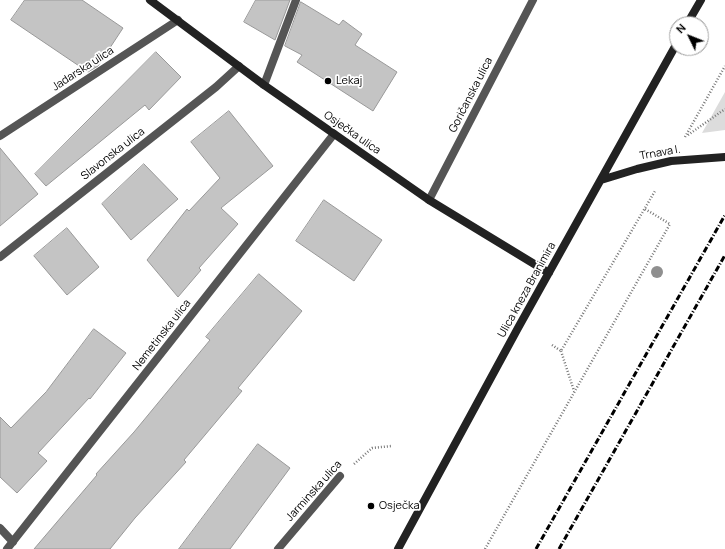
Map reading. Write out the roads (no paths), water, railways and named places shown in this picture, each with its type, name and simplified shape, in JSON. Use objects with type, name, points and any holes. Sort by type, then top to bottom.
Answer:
[{"type":"street","name":"Osječka ulica","points":[[150,0],[264,85],[429,200],[549,273]]},
{"type":"street","points":[[264,85],[296,0]]},
{"type":"street","name":"Goričanska ulica","points":[[429,200],[533,0]]},
{"type":"street","points":[[692,16],[701,0]]},
{"type":"street","name":"Jadarska ulica","points":[[0,136],[178,20]]},
{"type":"street","name":"Ulica kneza Branimira","points":[[398,549],[670,56]]},
{"type":"street","name":"Slavonska ulica","points":[[0,257],[216,87],[239,66]]},
{"type":"street","name":"Nemetinska ulica","points":[[7,549],[334,134]]},
{"type":"street","name":"Trnava I.","points":[[601,180],[671,161],[725,157]]},
{"type":"street","name":"Jarminska ulica","points":[[278,549],[340,476]]},
{"type":"street","points":[[0,528],[13,542]]},
{"type":"railway","points":[[536,549],[725,215]]},
{"type":"railway","points":[[559,549],[725,255]]},
{"type":"place","name":"Lekaj","points":[[328,81]]},
{"type":"place","name":"Osječka","points":[[371,506]]}]
